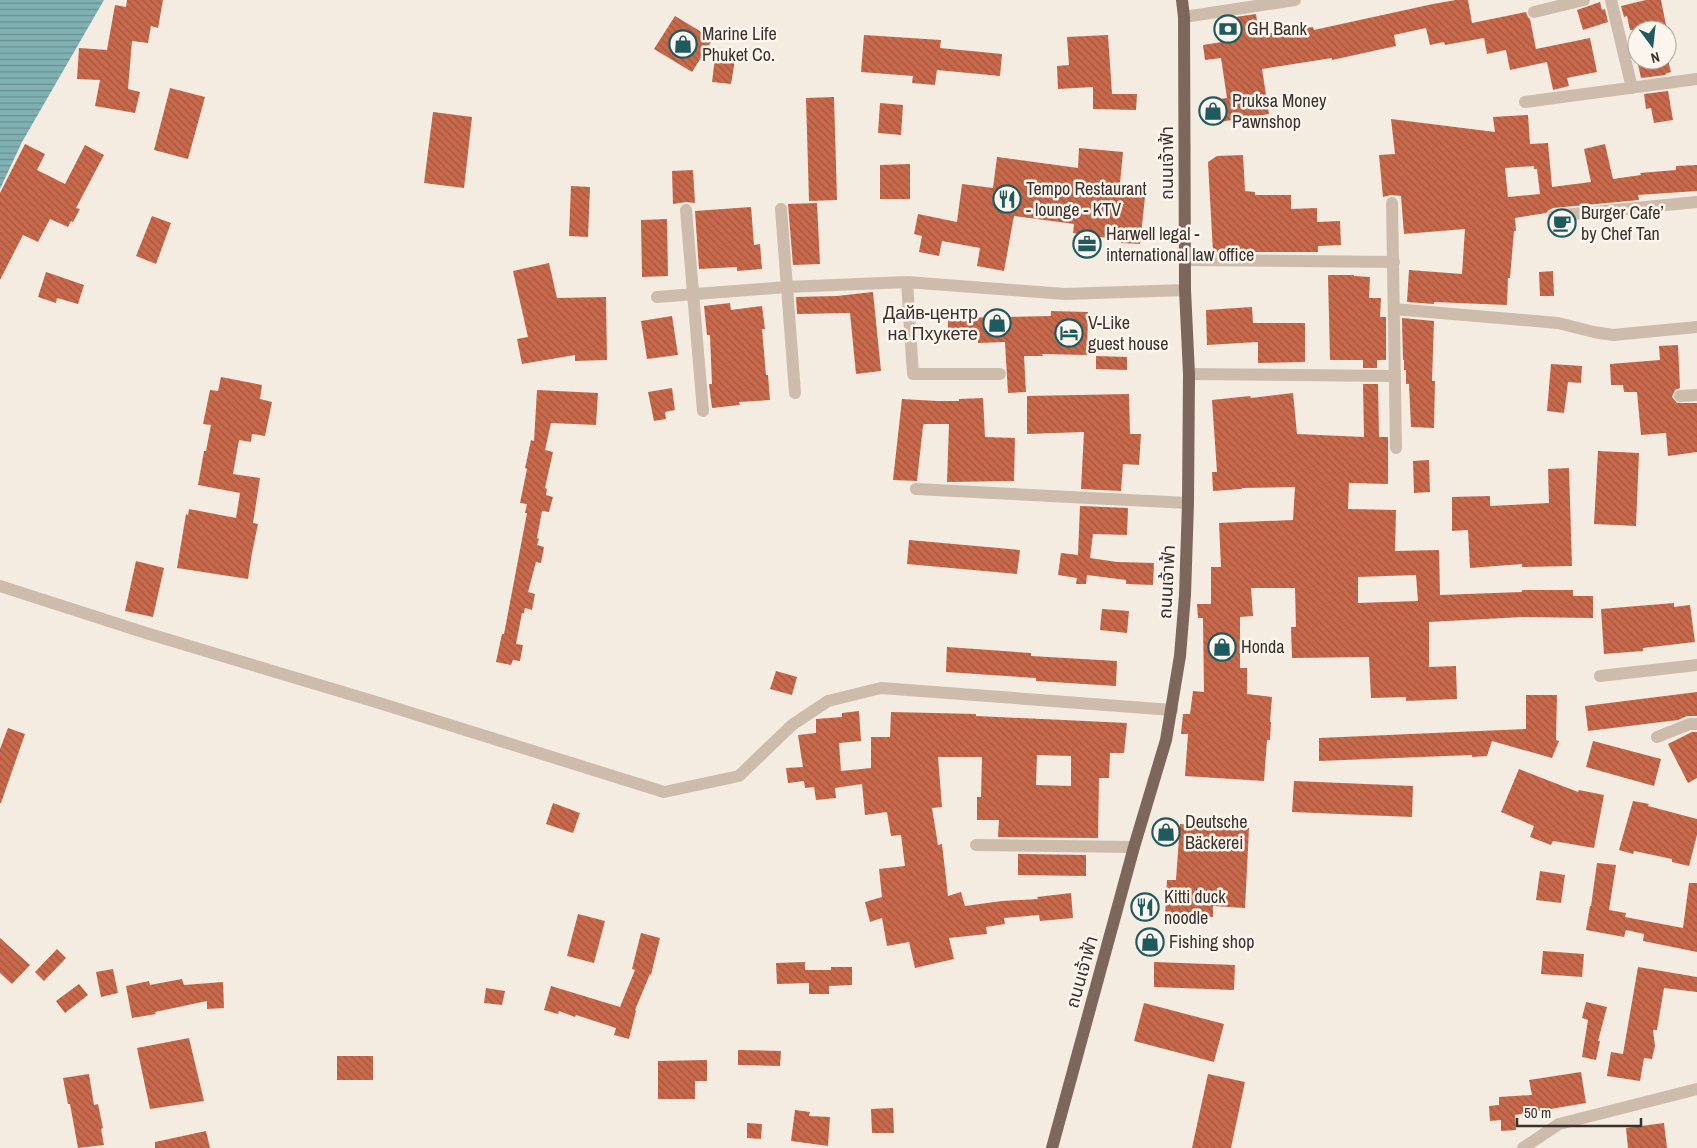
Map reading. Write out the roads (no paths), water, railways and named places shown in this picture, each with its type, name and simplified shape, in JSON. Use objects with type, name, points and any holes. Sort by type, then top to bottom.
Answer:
[{"type":"main road","name":"ถนนเจ้าฟ้า","points":[[1052,1148],[1134,847],[1166,740],[1182,638],[1188,503],[1189,374],[1185,290],[1184,18],[1182,0]]},
{"type":"street","points":[[1184,18],[1295,0]]},
{"type":"street","points":[[1534,12],[1584,0]]},
{"type":"street","points":[[1611,0],[1632,88]]},
{"type":"street","points":[[1525,102],[1697,79]]},
{"type":"street","points":[[1554,216],[1697,202]]},
{"type":"street","points":[[1392,203],[1396,448]]},
{"type":"street","points":[[781,209],[795,393]]},
{"type":"street","points":[[686,210],[703,411]]},
{"type":"street","points":[[1185,260],[1394,262]]},
{"type":"street","points":[[907,282],[913,374],[1000,374]]},
{"type":"street","points":[[657,296],[787,287],[907,282],[1065,294],[1185,290]]},
{"type":"street","points":[[1394,309],[1558,322],[1613,335],[1697,327]]},
{"type":"street","points":[[1189,374],[1394,376]]},
{"type":"street","points":[[1680,396],[1697,395]]},
{"type":"street","points":[[916,489],[1188,503]]},
{"type":"street","points":[[0,586],[146,633],[376,702],[664,792],[739,776],[792,725],[828,701],[881,688],[1172,710]]},
{"type":"street","points":[[1600,676],[1697,666]]},
{"type":"street","points":[[1657,737],[1690,724],[1697,724]]},
{"type":"street","points":[[976,845],[1134,847]]},
{"type":"street","points":[[1523,1148],[1559,1124],[1697,1089]]},
{"type":"water","points":[[0,0],[104,0],[22,142],[0,189]]},
{"type":"place","name":"GH Bank","points":[[1228,29]]},
{"type":"place","name":"Marine Life Phuket Co.","points":[[683,44]]},
{"type":"place","name":"Pruksa Money Pawnshop","points":[[1213,111]]},
{"type":"place","name":"Tempo Restaurant - lounge - KTV","points":[[1007,199]]},
{"type":"place","name":"Burger Cafe’ by Chef Tan","points":[[1562,223]]},
{"type":"place","name":"Harwell legal - international law office","points":[[1087,244]]},
{"type":"place","name":"Дайв-центр на Пхукете","points":[[997,323]]},
{"type":"place","name":"V-Like guest house","points":[[1069,333]]},
{"type":"place","name":"Honda","points":[[1222,647]]},
{"type":"place","name":"Deutsche Bäckerei","points":[[1166,832]]},
{"type":"place","name":"Kitti duck noodle","points":[[1145,907]]},
{"type":"place","name":"Fishing shop","points":[[1150,942]]}]
